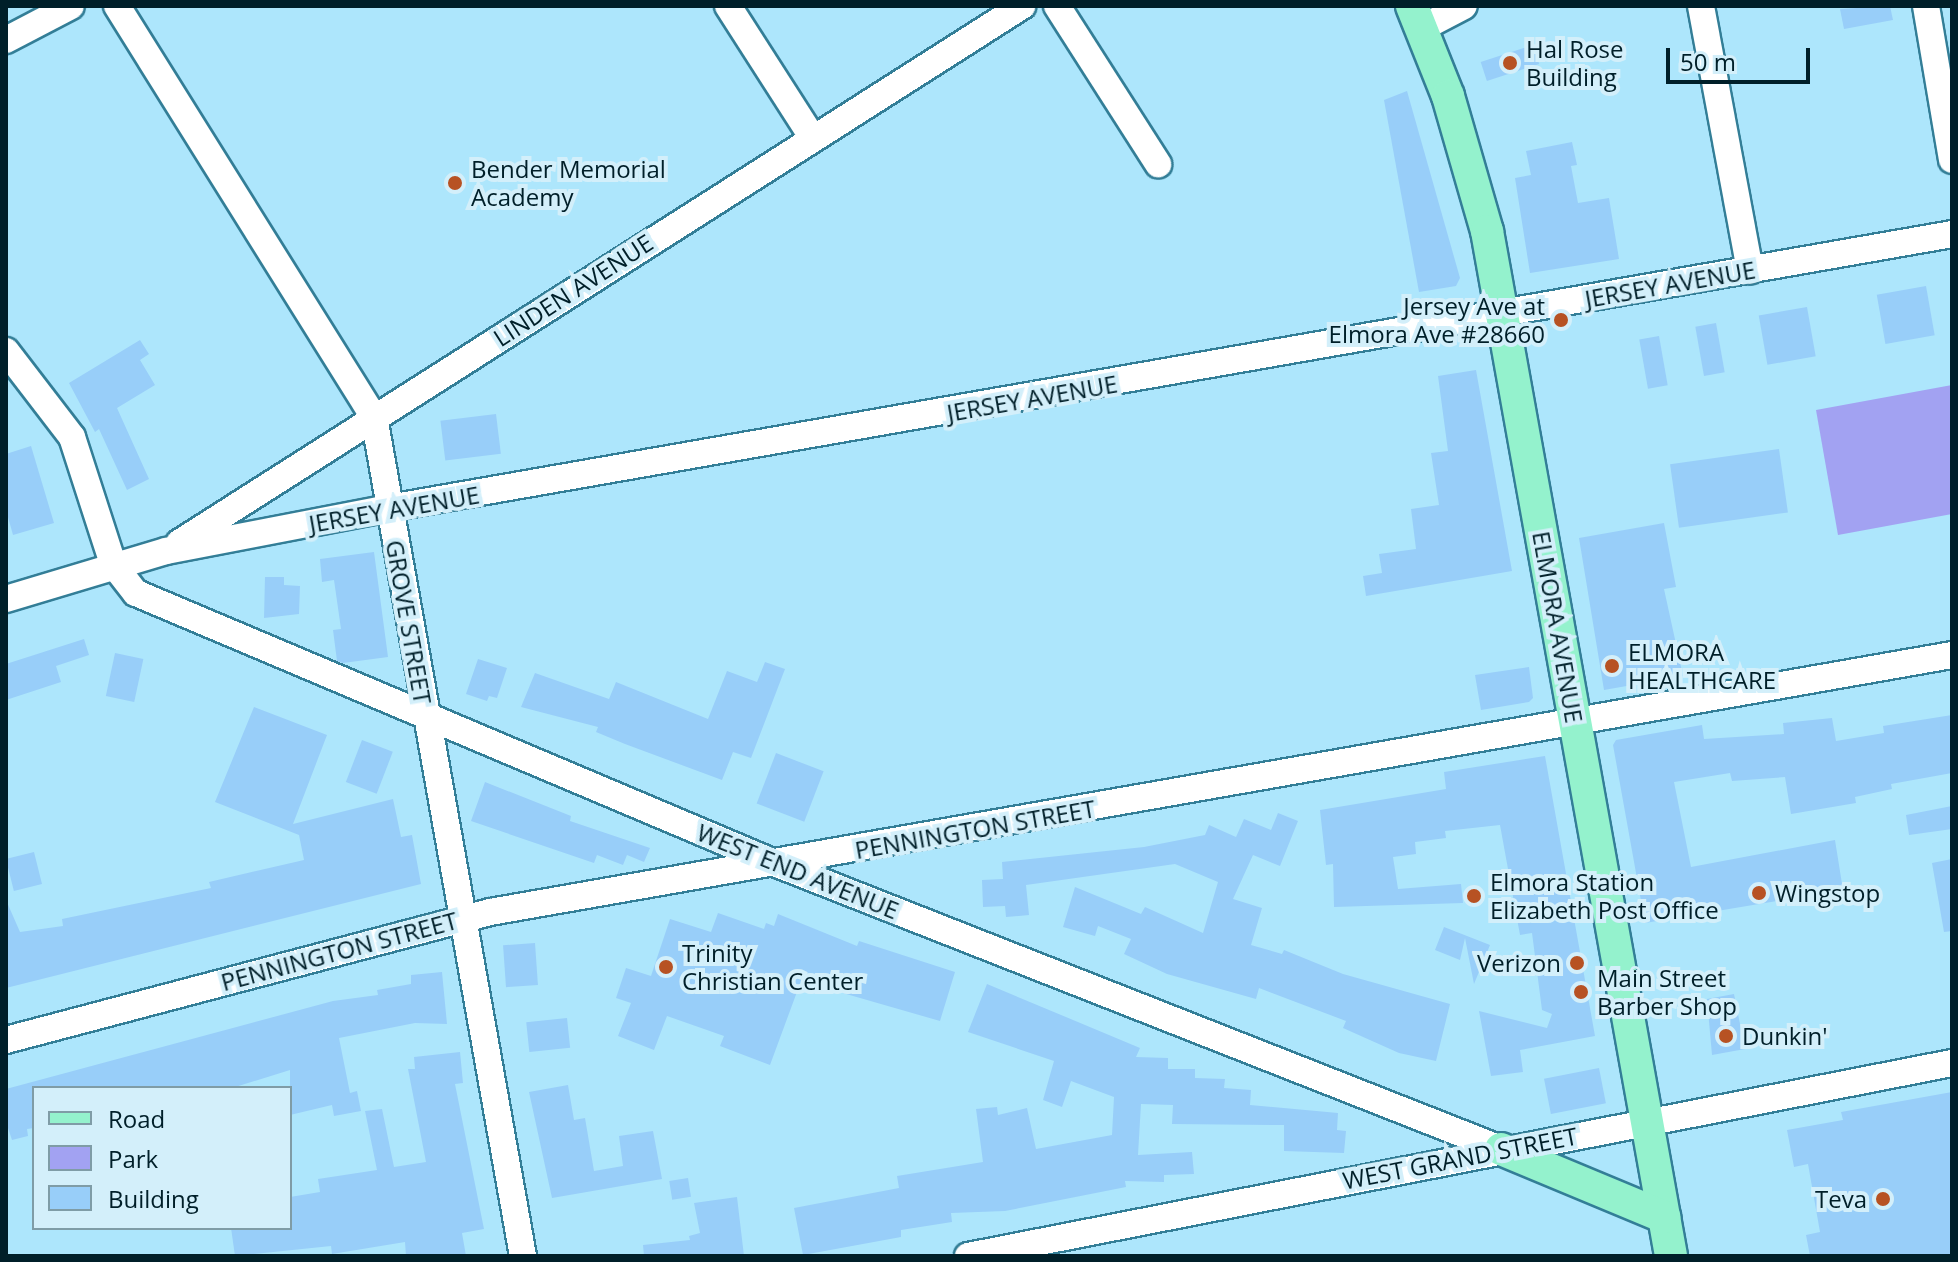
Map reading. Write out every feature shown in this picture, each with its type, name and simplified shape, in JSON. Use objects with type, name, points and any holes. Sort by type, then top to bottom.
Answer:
[{"type":"main road","name":"ELMORA AVENUE","points":[[1417,17],[1487,231],[1671,1256]]},
{"type":"main road","points":[[1501,1149],[1664,1217]]},
{"type":"street","points":[[6,40],[71,6]]},
{"type":"street","name":"GROVE STREET","points":[[117,6],[374,417],[523,1256]]},
{"type":"street","points":[[728,6],[812,137]]},
{"type":"street","name":"LINDEN AVENUE","points":[[166,551],[1022,6]]},
{"type":"street","points":[[1057,6],[1158,164]]},
{"type":"street","points":[[1417,17],[1464,6]]},
{"type":"street","points":[[1701,6],[1750,270]]},
{"type":"street","points":[[1926,6],[1952,160]]},
{"type":"street","name":"JERSEY AVENUE","points":[[6,599],[113,564],[166,551],[389,508],[1952,234]]},
{"type":"street","points":[[6,351],[72,437],[113,564]]},
{"type":"street","name":"WEST END AVENUE","points":[[113,564],[124,584],[152,601],[425,713],[777,864],[1501,1149]]},
{"type":"street","name":"PENNINGTON STREET","points":[[6,1040],[462,919],[1952,655]]},
{"type":"street","name":"WEST GRAND STREET","points":[[968,1256],[1501,1149],[1952,1063]]},
{"type":"green space","points":[[1952,385],[1952,514],[1838,535],[1816,410]]},
{"type":"building","points":[[1890,6],[1893,20],[1844,29],[1840,9]]},
{"type":"building","name":"Hal Rose Building","points":[[1533,45],[1539,64],[1487,81],[1481,62]]},
{"type":"building","points":[[1407,91],[1460,278],[1456,286],[1419,292],[1384,100]]},
{"type":"building","points":[[1572,142],[1577,165],[1571,166],[1578,203],[1609,198],[1619,259],[1530,273],[1515,178],[1531,175],[1526,151]]},
{"type":"building","points":[[1926,286],[1935,335],[1885,344],[1877,295]]},
{"type":"building","points":[[1807,307],[1816,356],[1767,365],[1759,316]]},
{"type":"building","points":[[1716,323],[1725,372],[1704,376],[1695,327]]},
{"type":"building","points":[[1659,336],[1668,385],[1648,389],[1639,339]]},
{"type":"building","points":[[140,340],[149,354],[140,360],[155,385],[117,408],[149,479],[127,490],[99,429],[95,432],[69,383]]},
{"type":"building","points":[[1476,370],[1512,571],[1366,596],[1363,576],[1382,573],[1379,554],[1416,549],[1411,509],[1439,505],[1431,453],[1448,451],[1438,376]]},
{"type":"building","points":[[496,414],[501,454],[445,461],[440,421]]},
{"type":"building","points":[[31,446],[54,523],[13,535],[6,510],[6,454]]},
{"type":"building","points":[[1779,449],[1788,512],[1679,528],[1670,464]]},
{"type":"building","points":[[1664,523],[1676,587],[1664,589],[1683,676],[1604,690],[1579,538]]},
{"type":"building","points":[[374,552],[388,657],[343,663],[337,661],[333,630],[341,629],[334,580],[322,582],[320,559]]},
{"type":"building","points":[[265,577],[284,577],[284,585],[300,586],[299,614],[264,618]]},
{"type":"building","points":[[84,639],[89,655],[56,666],[61,682],[6,700],[6,664]]},
{"type":"building","points":[[115,653],[143,659],[134,702],[106,696]]},
{"type":"building","points":[[478,659],[507,668],[497,698],[489,696],[487,701],[466,694]]},
{"type":"building","points":[[765,662],[785,669],[751,758],[733,752],[722,780],[596,732],[598,727],[521,707],[535,673],[609,699],[616,682],[708,719],[727,671],[757,682]]},
{"type":"building","points":[[1529,667],[1533,698],[1529,702],[1481,710],[1475,675]]},
{"type":"building","points":[[254,707],[327,735],[293,824],[393,799],[401,837],[412,835],[421,884],[6,988],[6,900],[20,932],[63,926],[62,919],[211,888],[209,882],[304,860],[299,835],[215,802]]},
{"type":"building","points":[[1952,715],[1952,773],[1891,784],[1892,789],[1855,797],[1856,803],[1791,814],[1785,777],[1732,781],[1730,773],[1674,782],[1691,867],[1835,840],[1843,890],[1645,923],[1613,745],[1616,740],[1702,725],[1704,739],[1784,734],[1783,723],[1832,718],[1836,741],[1884,733],[1883,726]]},
{"type":"building","points":[[362,740],[393,752],[377,794],[346,782]]},
{"type":"building","points":[[776,753],[824,771],[804,822],[757,803]]},
{"type":"building","points":[[1545,756],[1595,1036],[1520,1050],[1523,1072],[1491,1076],[1479,1011],[1547,1028],[1552,1014],[1542,1010],[1532,933],[1520,935],[1500,825],[1445,831],[1446,838],[1415,842],[1416,854],[1393,857],[1398,889],[1461,884],[1463,903],[1334,907],[1333,864],[1326,865],[1320,810],[1446,789],[1444,772]]},
{"type":"building","points":[[485,782],[571,816],[570,821],[650,848],[644,862],[627,855],[623,865],[597,855],[594,863],[471,821]]},
{"type":"building","points":[[1952,806],[1952,829],[1909,835],[1906,815]]},
{"type":"building","points":[[1278,813],[1298,821],[1280,866],[1253,855],[1233,899],[1262,908],[1251,945],[1282,954],[1284,950],[1343,974],[1450,1004],[1436,1061],[1399,1053],[1343,1028],[1346,1021],[1259,988],[1256,999],[1167,974],[1124,954],[1131,939],[1098,926],[1095,936],[1063,927],[1075,887],[1141,914],[1145,907],[1203,933],[1218,882],[1175,864],[1026,885],[1029,915],[1006,917],[1005,906],[983,907],[982,880],[1003,879],[1002,862],[1144,847],[1205,835],[1209,825],[1236,837],[1244,819],[1271,830]]},
{"type":"building","points":[[34,852],[42,884],[14,891],[6,859]]},
{"type":"building","points":[[1952,859],[1952,931],[1944,932],[1932,863]]},
{"type":"building","points":[[718,913],[764,929],[766,923],[774,926],[778,914],[857,946],[859,941],[955,972],[940,1021],[801,981],[770,1065],[720,1046],[724,1036],[667,1016],[654,1050],[618,1036],[631,1003],[616,998],[626,968],[651,976],[670,919],[711,932]]},
{"type":"building","points":[[1444,927],[1490,945],[1474,984],[1465,938],[1460,960],[1435,950]]},
{"type":"building","points":[[535,943],[538,985],[506,987],[503,945]]},
{"type":"building","points":[[442,972],[447,1024],[415,1023],[339,1038],[350,1093],[357,1091],[361,1111],[334,1116],[332,1105],[292,1115],[290,1070],[238,1086],[32,1086],[32,1128],[27,1129],[28,1136],[12,1140],[6,1122],[6,1089],[333,1001],[378,995],[377,990],[411,984],[411,975]]},
{"type":"building","points":[[987,984],[1140,1048],[1136,1057],[1168,1058],[1168,1069],[1195,1069],[1195,1078],[1225,1079],[1224,1088],[1251,1090],[1250,1105],[1338,1113],[1337,1130],[1346,1131],[1344,1153],[1284,1151],[1284,1125],[1172,1124],[1173,1105],[1141,1104],[1138,1155],[1192,1152],[1194,1174],[1164,1175],[1164,1182],[1125,1181],[1126,1187],[1005,1211],[951,1213],[952,1222],[901,1230],[901,1237],[803,1255],[794,1208],[899,1188],[897,1176],[983,1162],[976,1109],[997,1107],[998,1115],[1027,1108],[1036,1149],[1112,1135],[1114,1097],[1071,1081],[1062,1107],[1043,1100],[1054,1061],[968,1032]]},
{"type":"building","points":[[1734,994],[1745,1049],[1712,1055],[1707,999]]},
{"type":"building","points":[[567,1018],[570,1048],[529,1052],[526,1022]]},
{"type":"building","points":[[460,1052],[463,1083],[455,1084],[484,1229],[462,1233],[466,1256],[406,1256],[405,1242],[332,1254],[331,1246],[235,1256],[231,1230],[292,1230],[292,1197],[320,1192],[318,1179],[377,1170],[365,1111],[382,1109],[394,1167],[426,1162],[408,1069],[415,1069],[414,1057]]},
{"type":"building","points":[[1599,1068],[1606,1103],[1551,1114],[1544,1079]]},
{"type":"building","points":[[568,1085],[574,1120],[585,1118],[594,1171],[623,1166],[619,1136],[653,1131],[662,1179],[552,1198],[529,1092]]},
{"type":"building","name":"Teva","points":[[1952,1092],[1952,1256],[1810,1256],[1806,1235],[1820,1232],[1808,1164],[1794,1167],[1787,1130],[1843,1120],[1841,1112]]},
{"type":"building","points":[[688,1178],[691,1197],[672,1200],[669,1181]]},
{"type":"building","points":[[737,1197],[744,1256],[644,1256],[643,1245],[690,1240],[689,1236],[700,1233],[694,1203]]},
{"type":"place","name":"Hal Rose Building","points":[[1510,63]]},
{"type":"place","name":"Bender Memorial Academy","points":[[455,183]]},
{"type":"place","name":"Jersey Ave at Elmora Ave #28660","points":[[1561,320]]},
{"type":"place","name":"ELMORA HEALTHCARE","points":[[1612,666]]},
{"type":"place","name":"Wingstop","points":[[1759,893]]},
{"type":"place","name":"Elmora Station Elizabeth Post Office","points":[[1474,896]]},
{"type":"place","name":"Verizon","points":[[1577,963]]},
{"type":"place","name":"Trinity Christian Center","points":[[666,967]]},
{"type":"place","name":"Main Street Barber Shop","points":[[1581,992]]},
{"type":"place","name":"Dunkin'","points":[[1726,1036]]},
{"type":"place","name":"Teva","points":[[1883,1199]]}]
